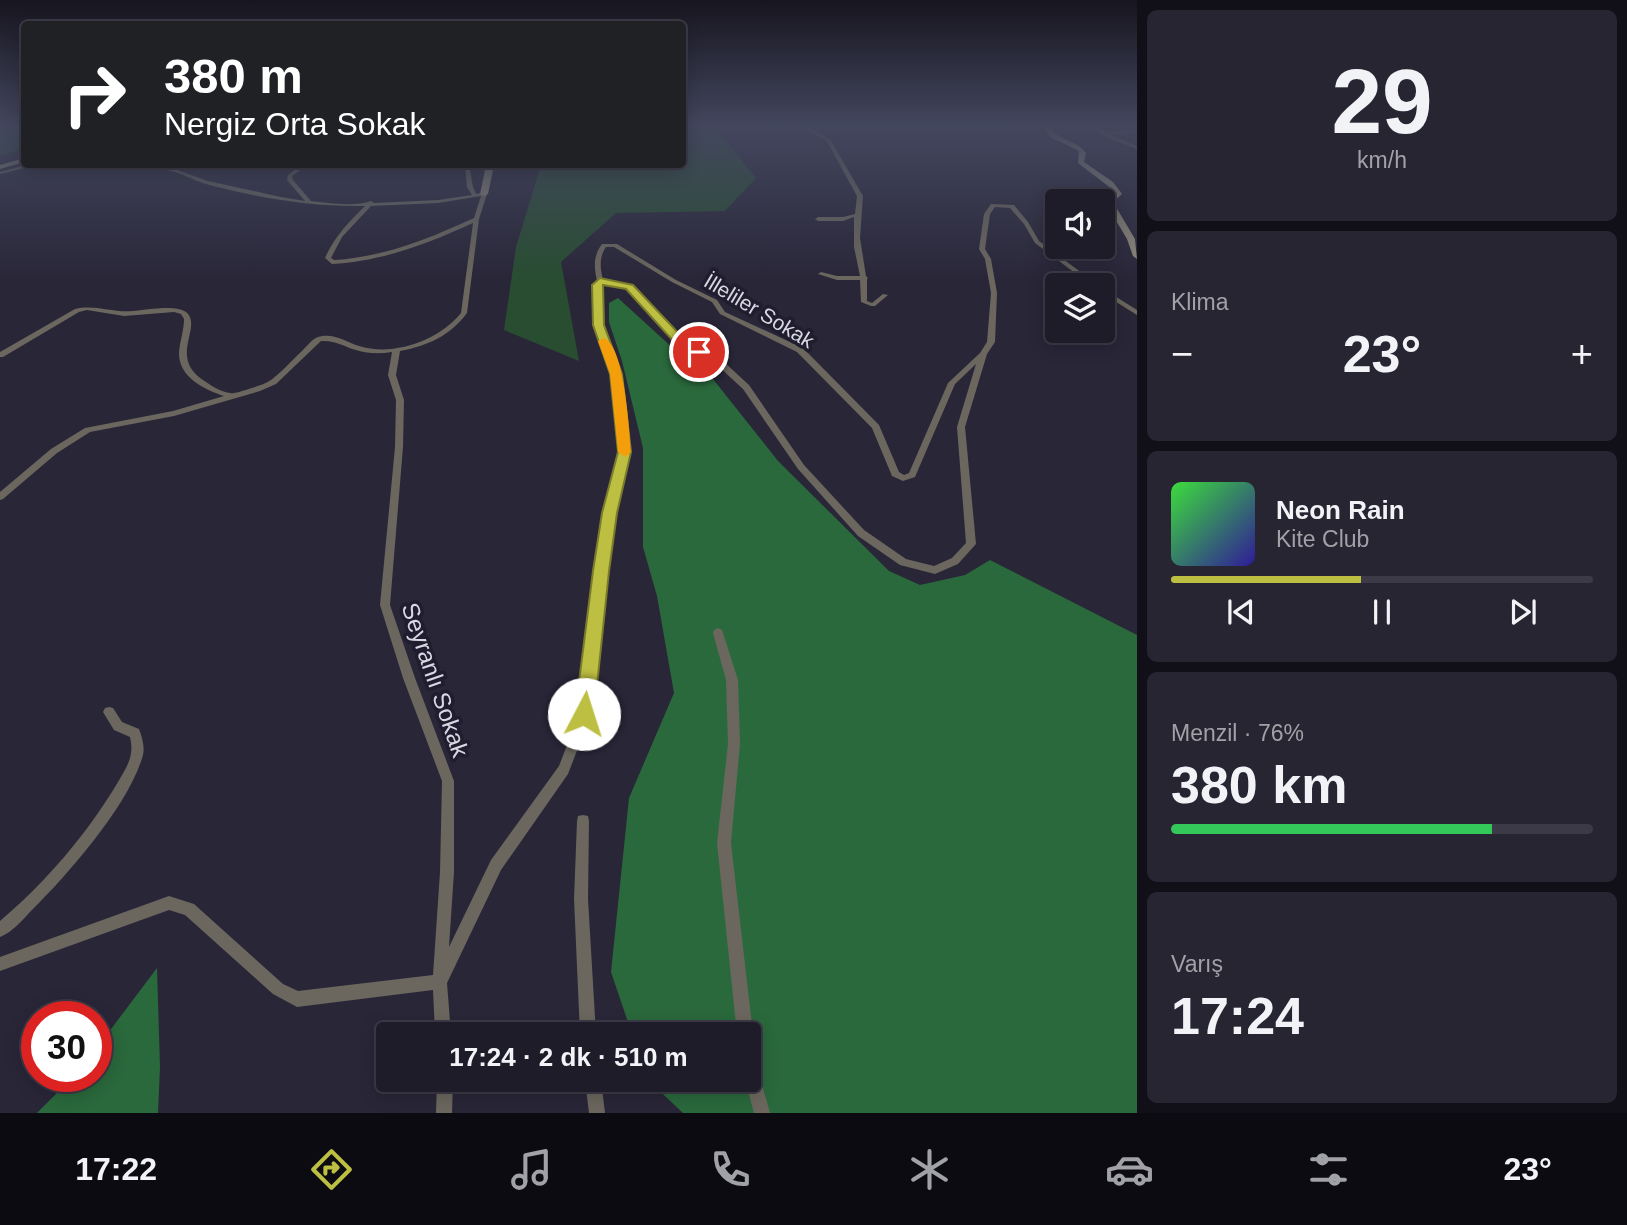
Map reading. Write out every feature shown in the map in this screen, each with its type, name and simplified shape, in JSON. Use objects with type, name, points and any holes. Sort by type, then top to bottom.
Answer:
[{"type":"street","points":[[190,177],[282,199],[308,201],[443,201],[479,195]]},
{"type":"street","points":[[290,177],[308,201]]},
{"type":"street","points":[[469,177],[470,187],[479,195]]},
{"type":"street","points":[[0,497],[54,451],[88,430],[174,413],[273,382],[319,340],[328,337],[358,348],[396,351],[424,343],[460,321],[464,313],[479,195],[486,177]]},
{"type":"street","points":[[849,177],[860,196],[857,215],[860,262],[865,278],[864,302],[867,305],[877,302],[885,295]]},
{"type":"street","points":[[1099,177],[1115,187],[1118,194],[1109,202],[1131,239],[1137,256]]},
{"type":"street","points":[[371,203],[340,237],[328,258],[332,262],[349,262],[410,249],[476,219]]},
{"type":"street","name":"İlleliler Sokak","points":[[600,281],[597,266],[600,250],[604,245],[615,245],[674,281],[715,301],[722,313],[800,351],[876,427],[895,474],[903,478],[912,475],[951,383],[983,354],[991,342],[995,317],[993,281],[988,259],[982,249],[986,214],[993,205],[1012,206],[1037,242],[1079,273]]},
{"type":"street","points":[[818,219],[843,219],[857,215]]},
{"type":"street","points":[[821,274],[837,278],[865,278]]},
{"type":"street","points":[[0,964],[169,903],[189,909],[278,989],[297,999],[440,982],[496,865],[564,771],[584,714],[610,513],[625,452],[616,374],[598,325],[597,285],[600,281],[629,287],[679,341],[720,363],[746,387],[801,467],[861,533],[903,562],[935,570],[955,561],[971,544],[961,427],[983,354]]},
{"type":"street","points":[[1115,299],[1137,313]]},
{"type":"street","points":[[0,355],[77,310],[87,308],[124,314],[175,310],[187,318],[182,359],[189,372],[211,388],[232,396]]},
{"type":"street","name":"Seyranlı Sokak","points":[[396,351],[392,375],[400,400],[400,446],[385,605],[400,654],[447,781],[447,872],[440,982],[442,1022]]},
{"type":"street","points":[[718,633],[732,680],[734,744],[724,843],[743,1022]]},
{"type":"street","points":[[0,930],[40,894],[62,868],[100,820],[129,773],[138,752],[135,733],[118,726],[109,712]]},
{"type":"street","points":[[583,821],[581,899],[587,1022]]},
{"type":"street","points":[[444,1113],[445,1092]]},
{"type":"street","points":[[594,1092],[597,1113]]},
{"type":"street","points":[[756,1092],[762,1113]]},
{"type":"green space","points":[[537,177],[756,178],[725,211],[616,213],[561,262],[579,361],[504,330],[516,247]]},
{"type":"green space","points":[[618,298],[675,350],[709,374],[778,461],[889,571],[920,585],[965,575],[990,560],[1137,635],[1137,1113],[683,1113],[661,1092],[761,1092],[761,1022],[628,1022],[611,972],[629,798],[674,693],[657,596],[643,547],[643,448],[622,361],[609,322],[609,303]]},
{"type":"green space","points":[[157,968],[160,1067],[158,1113],[37,1113],[58,1092],[112,1092],[112,1028]]},
{"type":"slow traffic","points":[[604,341],[616,374],[625,452]]},
{"type":"route","points":[[584,714],[592,634],[610,513],[625,452],[616,374],[598,325],[597,285],[600,281],[606,281],[629,287],[679,341],[699,352]]}]
